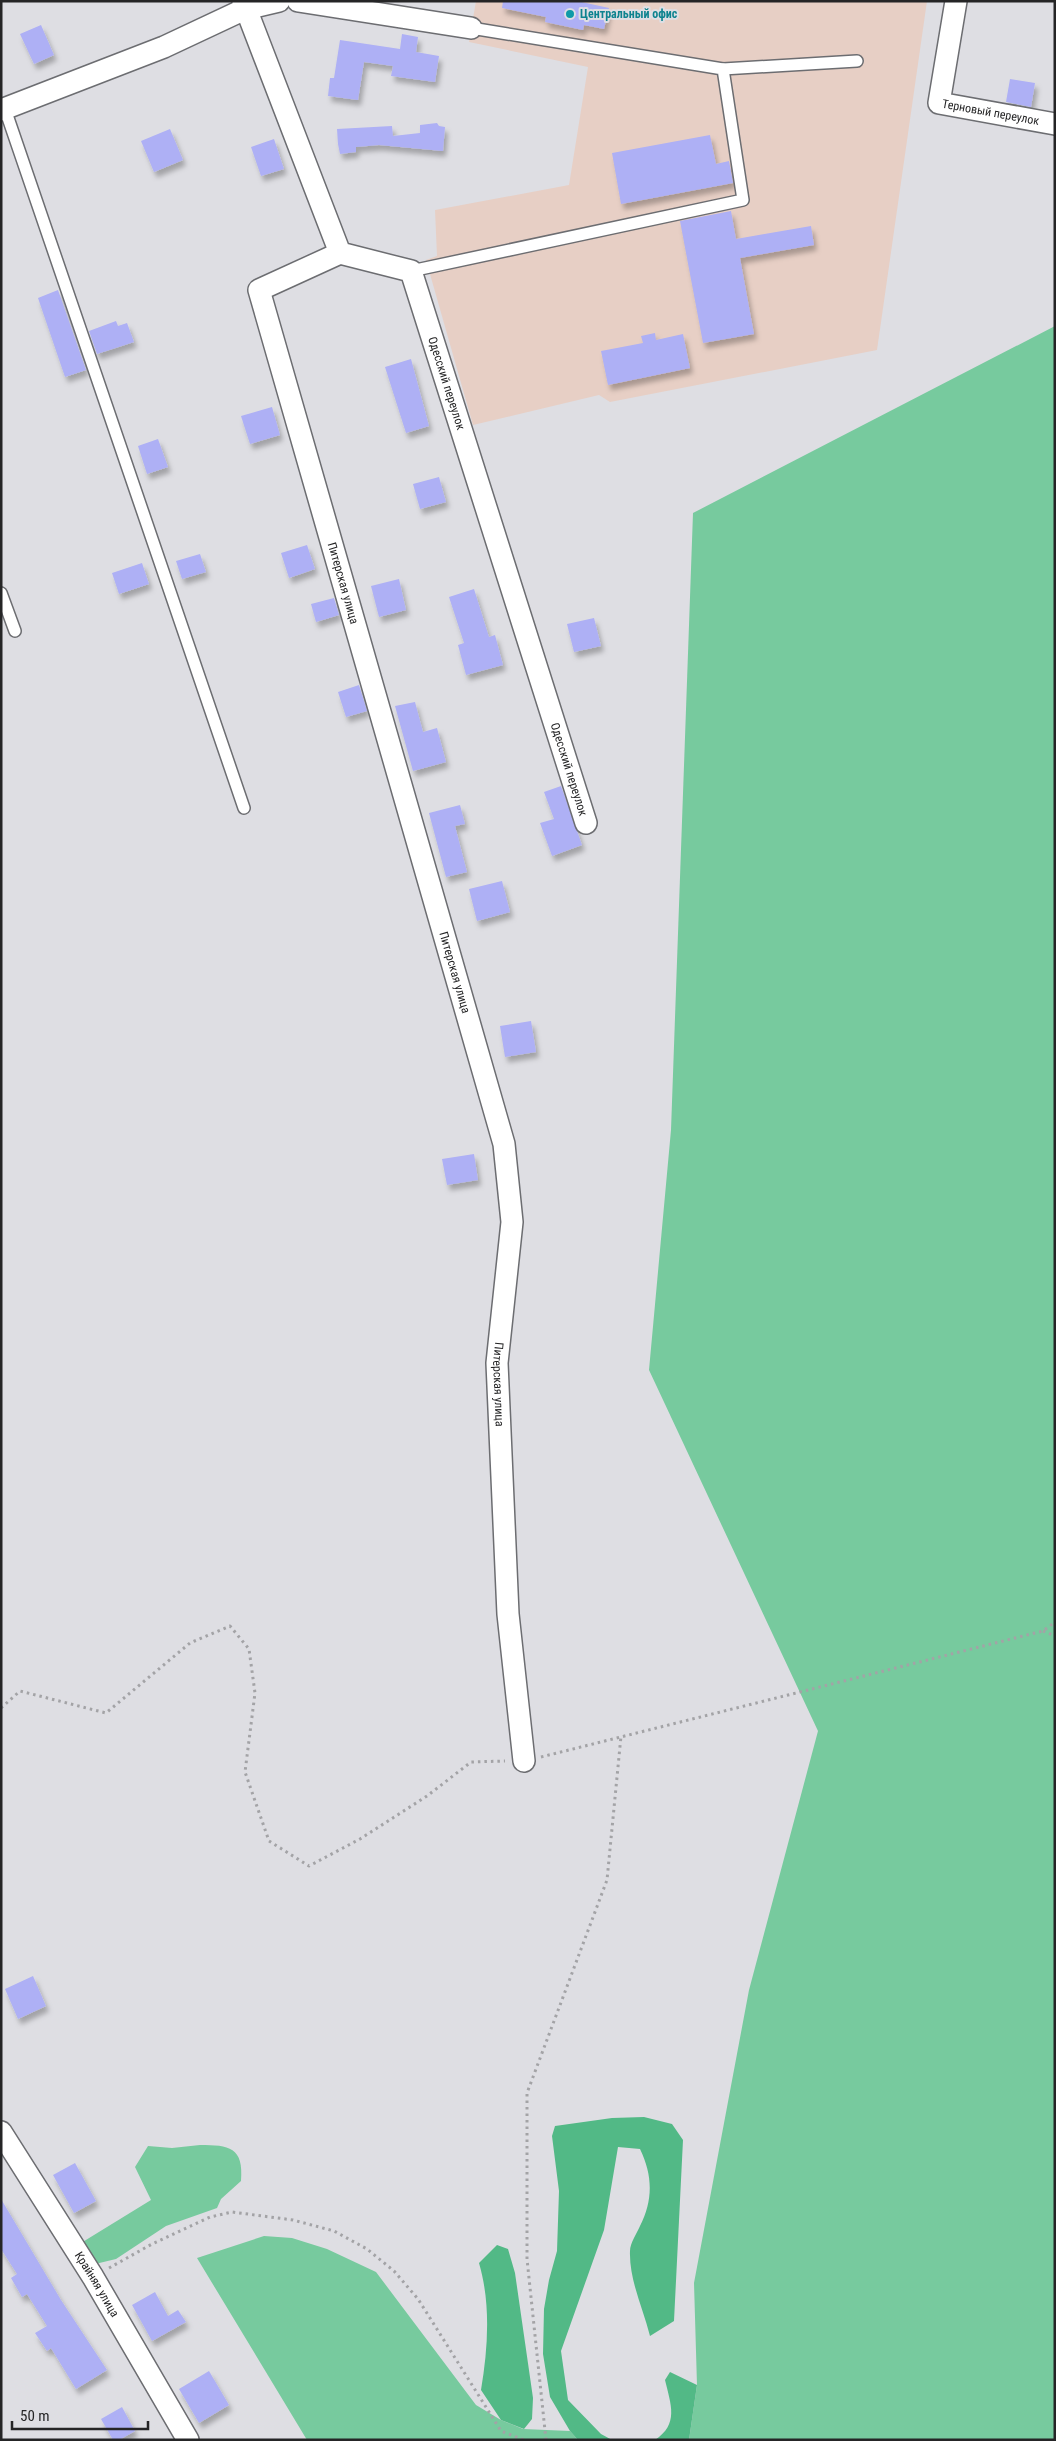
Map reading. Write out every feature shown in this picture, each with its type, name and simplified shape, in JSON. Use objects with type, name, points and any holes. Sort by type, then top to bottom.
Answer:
[{"type":"street","points":[[3,110],[164,47],[244,5],[279,1]]},
{"type":"street","points":[[298,1],[471,28]]},
{"type":"street","name":"Терновый переулок","points":[[956,1],[939,103],[1055,124]]},
{"type":"street","points":[[244,5],[340,253],[411,271]]},
{"type":"street","name":"Питерская улица","points":[[340,253],[259,290],[504,1144],[512,1222],[497,1363],[508,1614],[524,1761]]},
{"type":"street","name":"Одесский переулок","points":[[411,271],[586,823]]},
{"type":"street","name":"Крайняя улица","points":[[1,2132],[93,2277],[188,2440]]},
{"type":"lane","points":[[471,28],[723,69],[857,61]]},
{"type":"lane","points":[[411,271],[743,200],[723,69]]},
{"type":"lane","points":[[3,110],[244,808]]},
{"type":"lane","points":[[1,593],[15,631]]},
{"type":"path","points":[[1,1708],[20,1692],[106,1713],[190,1643],[230,1626],[249,1649],[255,1693],[244,1772],[269,1841],[309,1866],[360,1839],[419,1801],[470,1762],[524,1761],[1043,1631],[1055,1622]]},
{"type":"path","points":[[1043,1631],[1055,1636]]},
{"type":"path","points":[[546,2440],[527,2259],[527,2093],[607,1880],[621,1736]]},
{"type":"path","points":[[93,2277],[152,2244],[201,2221],[232,2212],[293,2220],[334,2231],[367,2249],[394,2271],[418,2300],[501,2432],[524,2440]]},
{"type":"shaded area","points":[[476,1],[927,1],[877,350],[610,402],[599,395],[473,425],[426,260],[437,256],[435,210],[569,185],[588,67],[469,42]]},
{"type":"green space","points":[[1055,326],[1055,2440],[689,2440],[697,2385],[694,2283],[749,1990],[818,1731],[649,1370],[671,1130],[693,513]]},
{"type":"green space","points":[[644,2117],[672,2124],[683,2140],[674,2321],[650,2336],[634,2283],[630,2262],[632,2241],[647,2207],[650,2188],[649,2178],[640,2149],[618,2147],[604,2230],[561,2351],[568,2400],[601,2434],[612,2440],[578,2440],[570,2431],[550,2397],[543,2354],[544,2309],[557,2251],[559,2191],[552,2136],[555,2126],[612,2118]]},
{"type":"green space","points":[[200,2145],[227,2147],[237,2155],[240,2161],[241,2181],[221,2199],[217,2208],[166,2226],[116,2259],[91,2265],[81,2243],[151,2200],[135,2167],[148,2146],[172,2148]]},
{"type":"green space","points":[[264,2236],[292,2238],[327,2249],[376,2272],[476,2405],[501,2420],[523,2429],[570,2431],[578,2440],[307,2440],[197,2258]]},
{"type":"green space","points":[[497,2245],[508,2249],[515,2273],[533,2398],[532,2419],[524,2429],[501,2420],[481,2390],[487,2342],[487,2310],[479,2263]]},
{"type":"green space","points":[[670,2372],[697,2385],[689,2440],[655,2440],[663,2434],[670,2421],[671,2406],[665,2380]]},
{"type":"building","name":"Центральный офис","points":[[503,1],[577,1],[609,8],[604,29],[584,25],[583,30],[545,22],[546,17],[502,8]]},
{"type":"building","points":[[41,25],[54,55],[34,64],[20,34]]},
{"type":"building","points":[[402,34],[418,37],[416,52],[439,56],[435,82],[391,76],[393,66],[364,62],[358,100],[328,96],[330,78],[334,78],[340,40],[400,49]]},
{"type":"building","points":[[1010,79],[1035,83],[1031,107],[1006,102]]},
{"type":"building","points":[[437,123],[439,126],[445,127],[443,151],[379,145],[356,147],[356,152],[340,154],[337,129],[392,126],[393,136],[420,133],[420,125]]},
{"type":"building","points":[[170,129],[183,160],[154,172],[141,141]]},
{"type":"building","points":[[710,135],[716,164],[729,161],[733,183],[621,204],[612,153]]},
{"type":"building","points":[[274,139],[284,169],[261,176],[251,147]]},
{"type":"building","points":[[731,211],[736,239],[811,226],[814,245],[740,258],[754,334],[703,343],[680,221]]},
{"type":"building","points":[[58,290],[86,370],[65,377],[38,298]]},
{"type":"building","points":[[116,321],[118,326],[127,323],[134,342],[97,354],[89,331]]},
{"type":"building","points":[[655,333],[656,340],[683,334],[690,368],[608,385],[601,351],[643,343],[641,336]]},
{"type":"building","points":[[411,359],[429,426],[406,433],[385,367]]},
{"type":"building","points":[[272,407],[280,435],[250,444],[241,416]]},
{"type":"building","points":[[158,439],[168,467],[147,474],[138,446]]},
{"type":"building","points":[[439,477],[446,502],[420,509],[413,484]]},
{"type":"building","points":[[307,545],[315,569],[289,578],[281,553]]},
{"type":"building","points":[[200,554],[206,572],[182,579],[176,561]]},
{"type":"building","points":[[142,563],[149,584],[119,594],[112,573]]},
{"type":"building","points":[[399,579],[406,610],[379,617],[371,586]]},
{"type":"building","points":[[474,589],[489,637],[495,635],[503,665],[466,675],[458,645],[464,643],[449,597]]},
{"type":"building","points":[[334,598],[339,615],[316,622],[311,604]]},
{"type":"building","points":[[594,618],[601,646],[574,652],[567,624]]},
{"type":"building","points":[[359,685],[367,711],[346,717],[338,692]]},
{"type":"building","points":[[415,702],[423,732],[437,728],[446,762],[413,771],[395,706]]},
{"type":"building","points":[[561,786],[582,845],[552,856],[540,823],[554,819],[544,792]]},
{"type":"building","points":[[460,805],[465,824],[455,826],[467,872],[446,877],[429,813]]},
{"type":"building","points":[[502,881],[510,912],[477,921],[469,889]]},
{"type":"building","points":[[531,1021],[536,1052],[505,1057],[500,1026]]},
{"type":"building","points":[[474,1154],[478,1180],[447,1185],[442,1159]]},
{"type":"building","points":[[33,1976],[46,2006],[18,2019],[5,1989]]},
{"type":"building","points":[[75,2163],[96,2201],[74,2213],[53,2175]]},
{"type":"building","points":[[1,2199],[61,2300],[107,2370],[76,2389],[51,2348],[47,2351],[35,2333],[47,2326],[27,2294],[22,2297],[11,2278],[17,2274],[1,2249]]},
{"type":"building","points":[[155,2292],[168,2316],[178,2310],[186,2322],[152,2341],[132,2305]]},
{"type":"building","points":[[209,2371],[229,2405],[199,2423],[179,2389]]},
{"type":"building","points":[[122,2407],[135,2431],[119,2440],[113,2440],[101,2419]]},
{"type":"place","name":"Центральный офис","points":[[570,14]]}]
